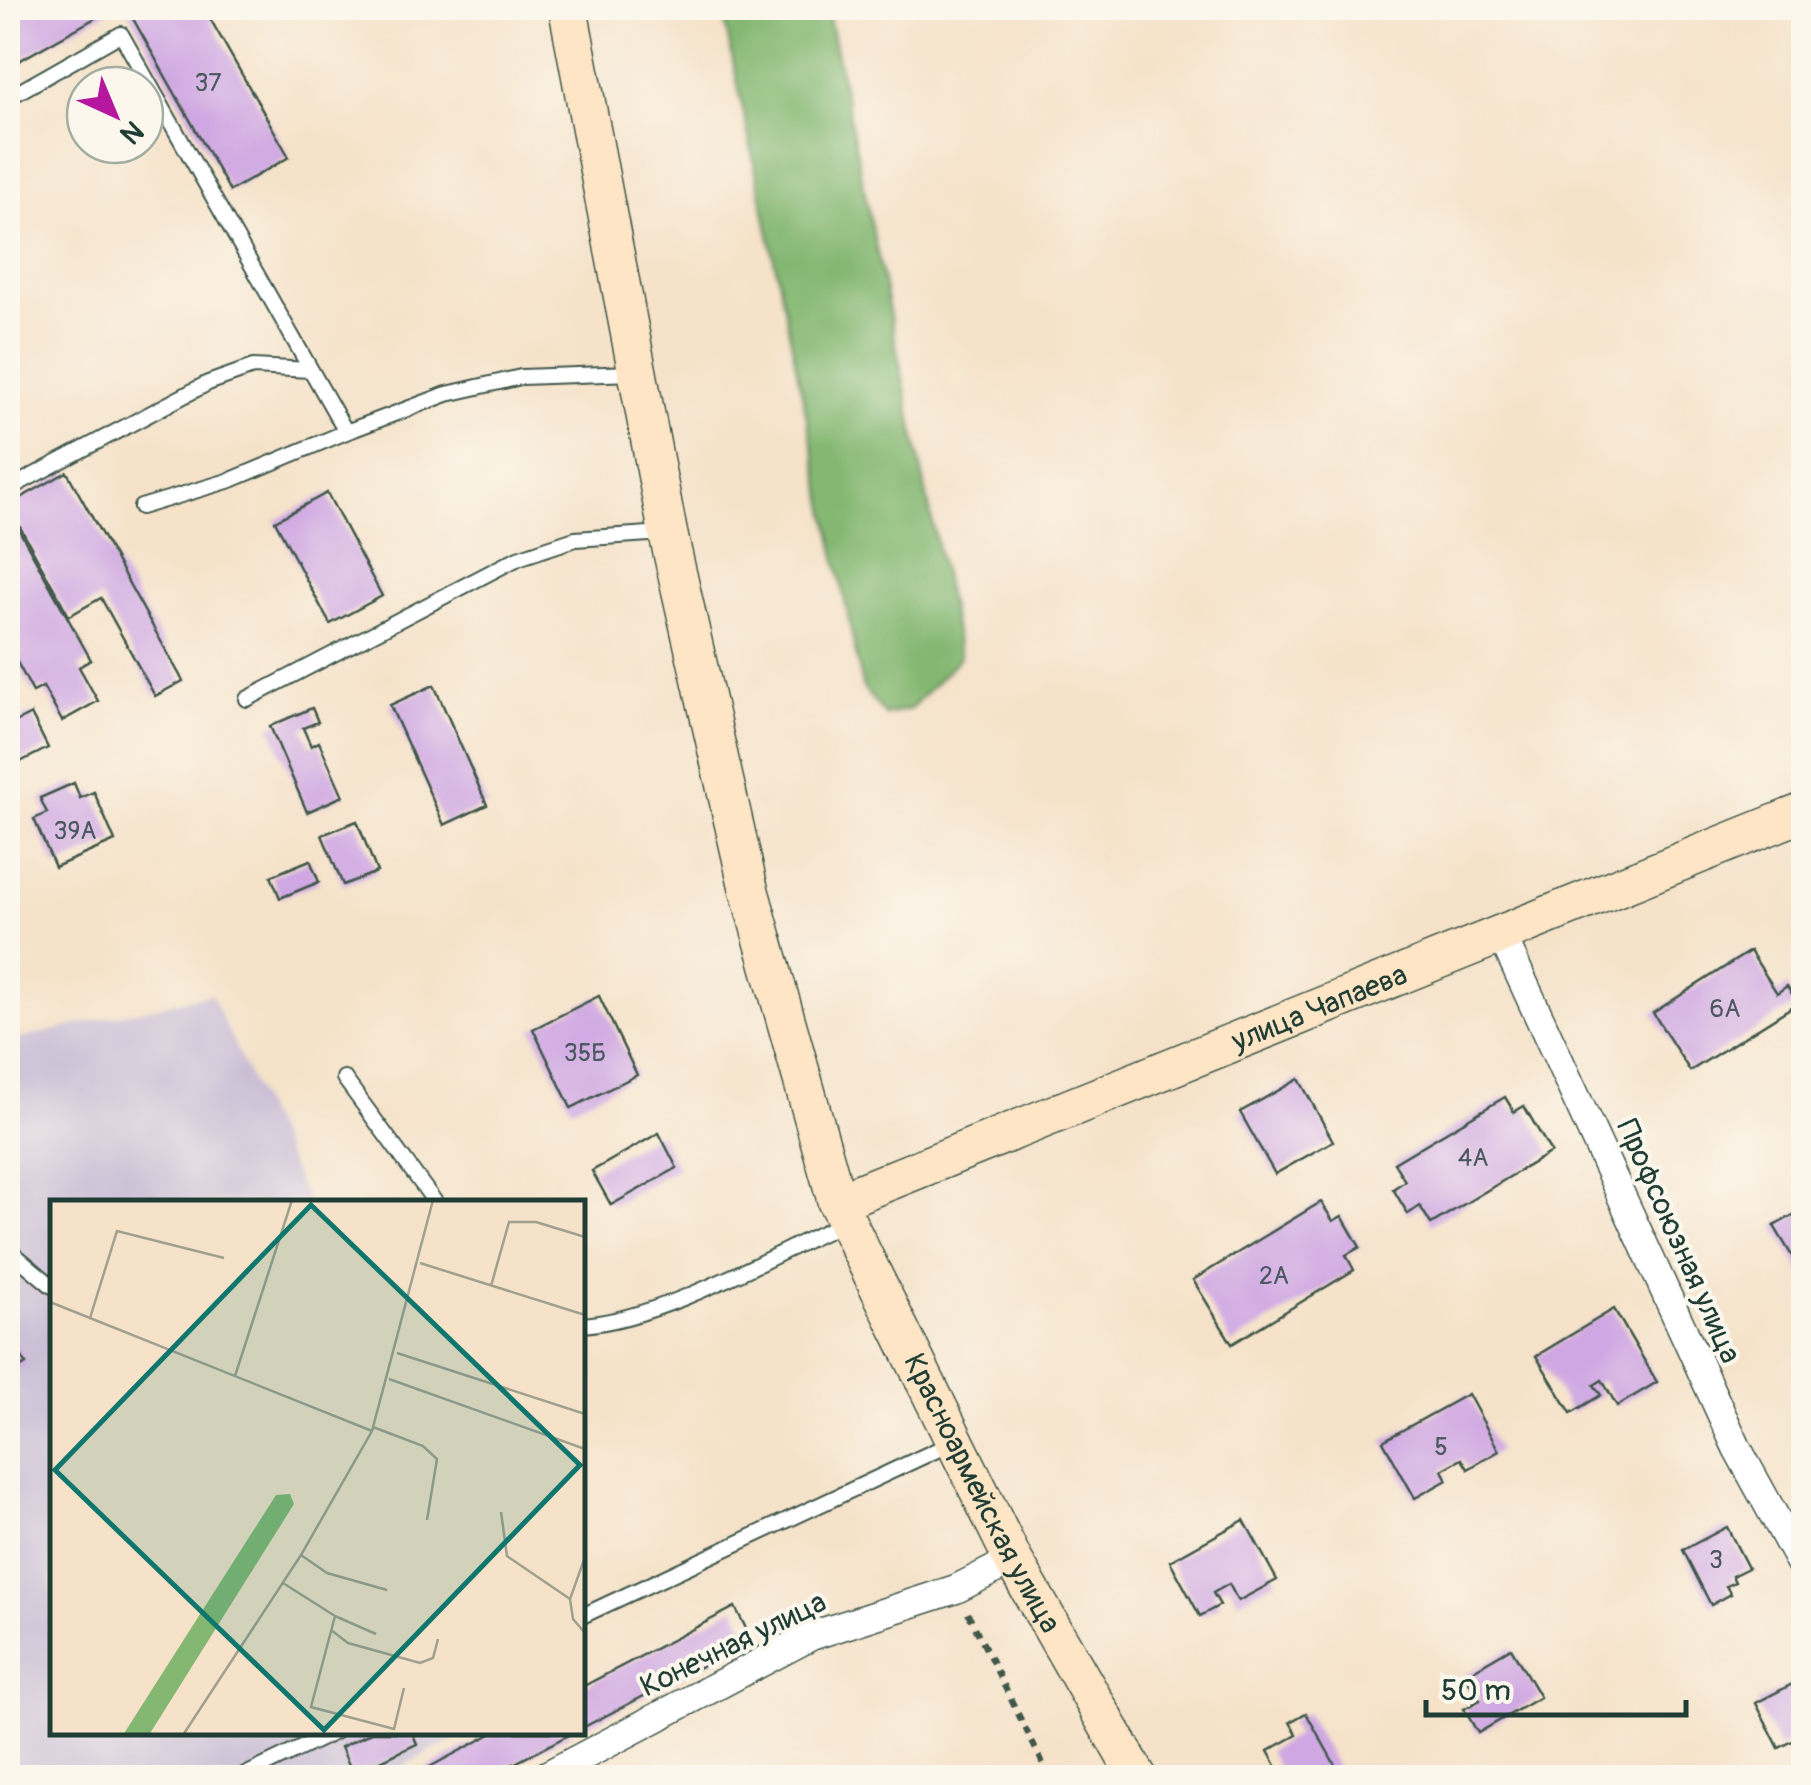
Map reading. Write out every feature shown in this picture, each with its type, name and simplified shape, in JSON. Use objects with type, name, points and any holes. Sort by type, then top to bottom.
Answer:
[{"type":"main road","name":"Красноармейская улица","points":[[568,8],[668,533],[748,886],[842,1212],[1013,1560],[1138,1778]]},
{"type":"main road","name":"улица Чапаева","points":[[842,1212],[1804,812]]},
{"type":"street","name":"Профсоюзная улица","points":[[1502,936],[1737,1448],[1804,1570]]},
{"type":"street","name":"Конечная улица","points":[[542,1778],[811,1636],[956,1589],[1013,1560]]},
{"type":"lane","points":[[8,98],[122,34],[346,432]]},
{"type":"lane","points":[[8,489],[208,384],[253,367],[310,370]]},
{"type":"lane","points":[[140,507],[231,480],[447,394],[521,377],[638,373]]},
{"type":"lane","points":[[248,699],[518,558],[575,539],[668,533]]},
{"type":"lane","points":[[344,1078],[434,1200]]},
{"type":"lane","points":[[585,1325],[608,1323],[657,1306],[842,1212]]},
{"type":"lane","points":[[8,1249],[50,1284]]},
{"type":"lane","points":[[585,1615],[955,1442]]},
{"type":"lane","points":[[238,1778],[328,1735]]},
{"type":"path","points":[[956,1589],[1050,1778]]},
{"type":"shaded area","points":[[211,994],[306,1200],[50,1200],[50,1735],[462,1735],[382,1777],[8,1777],[8,1041]]},
{"type":"green space","points":[[722,8],[827,8],[960,657],[910,709],[885,715],[863,688]]},
{"type":"building","points":[[8,8],[113,8],[8,67]]},
{"type":"building","points":[[127,8],[204,8],[289,157],[230,191],[165,76],[165,65],[159,65]]},
{"type":"building","points":[[67,472],[183,681],[155,696],[101,598],[69,616],[8,505]]},
{"type":"building","points":[[327,493],[382,596],[330,624],[275,521]]},
{"type":"building","points":[[14,521],[91,660],[79,667],[98,701],[62,721],[43,687],[33,692],[8,645],[8,525]]},
{"type":"building","points":[[434,685],[487,805],[444,825],[390,705]]},
{"type":"building","points":[[312,708],[318,722],[303,728],[311,746],[319,742],[343,796],[307,812],[270,726]]},
{"type":"building","points":[[31,714],[48,748],[8,768],[8,726]]},
{"type":"building","points":[[74,783],[80,798],[94,792],[115,841],[55,867],[34,819],[47,813],[40,798]]},
{"type":"building","points":[[357,821],[377,872],[343,885],[322,835]]},
{"type":"building","points":[[310,860],[319,882],[280,898],[271,876]]},
{"type":"building","points":[[1750,951],[1777,993],[1787,986],[1798,1003],[1690,1071],[1653,1013]]},
{"type":"building","points":[[599,996],[637,1075],[571,1108],[533,1029]]},
{"type":"building","points":[[1299,1079],[1333,1141],[1275,1174],[1240,1112]]},
{"type":"building","points":[[1505,1097],[1514,1112],[1524,1106],[1551,1152],[1431,1224],[1420,1206],[1408,1214],[1393,1189],[1405,1181],[1394,1163]]},
{"type":"building","points":[[659,1133],[677,1168],[611,1205],[592,1171]]},
{"type":"building","points":[[1321,1202],[1333,1221],[1342,1216],[1360,1247],[1346,1255],[1354,1270],[1232,1344],[1193,1280]]},
{"type":"building","points":[[1804,1209],[1804,1276],[1774,1226]]},
{"type":"building","points":[[1614,1309],[1657,1382],[1617,1406],[1602,1380],[1594,1385],[1601,1395],[1571,1413],[1536,1356]]},
{"type":"building","points":[[8,1332],[26,1364],[8,1375]]},
{"type":"building","points":[[1468,1394],[1499,1451],[1468,1469],[1462,1459],[1442,1470],[1447,1480],[1415,1498],[1383,1441]]},
{"type":"building","points":[[1244,1520],[1277,1580],[1238,1601],[1229,1584],[1213,1593],[1220,1605],[1200,1616],[1170,1561]]},
{"type":"building","points":[[1727,1527],[1748,1568],[1732,1576],[1735,1582],[1726,1586],[1731,1594],[1711,1605],[1683,1550]]},
{"type":"building","points":[[735,1607],[752,1640],[585,1726],[585,1685]]},
{"type":"building","points":[[1511,1648],[1540,1697],[1478,1733],[1464,1709],[1480,1700],[1465,1675]]},
{"type":"building","points":[[1804,1678],[1804,1735],[1779,1748],[1756,1703]]},
{"type":"building","points":[[1306,1713],[1339,1772],[1330,1778],[1283,1778],[1268,1751],[1297,1735],[1290,1722]]},
{"type":"building","points":[[366,1735],[413,1735],[417,1744],[353,1774],[341,1747]]},
{"type":"building","points":[[489,1735],[568,1735],[487,1778],[409,1778]]}]
